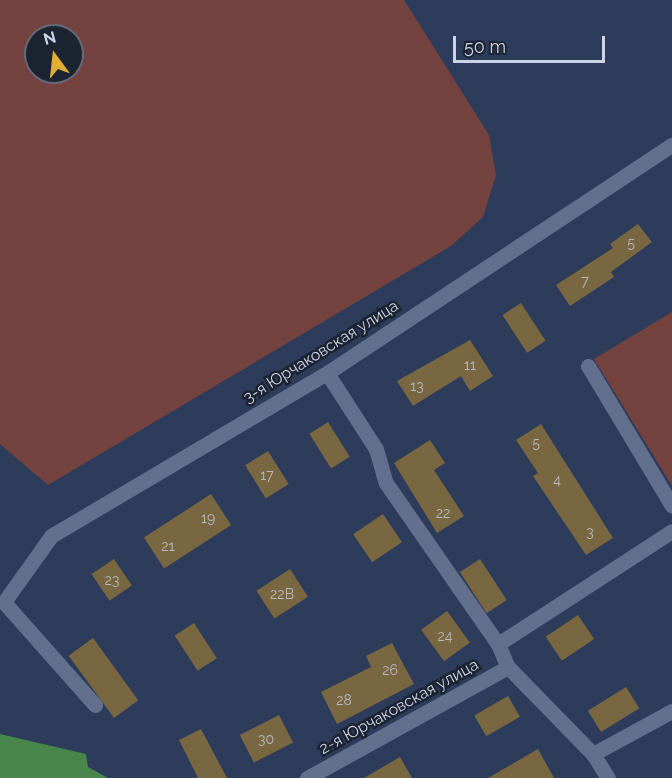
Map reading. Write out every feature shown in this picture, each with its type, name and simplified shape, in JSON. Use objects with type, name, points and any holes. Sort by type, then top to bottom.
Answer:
[{"type":"street","name":"3-я Юрчаковская улица","points":[[95,705],[4,602],[51,536],[327,373],[672,145]]},
{"type":"street","points":[[588,366],[672,507]]},
{"type":"street","points":[[327,373],[376,449],[386,483],[498,644],[508,667],[593,754],[608,778]]},
{"type":"street","points":[[498,644],[672,531]]},
{"type":"street","name":"2-я Юрчаковская улица","points":[[307,778],[508,667]]},
{"type":"street","points":[[593,754],[672,711]]},
{"type":"shaded area","points":[[0,0],[404,0],[489,135],[496,175],[483,217],[451,246],[48,485],[0,444]]},
{"type":"shaded area","points":[[672,312],[672,486],[594,359]]},
{"type":"shaded area","points":[[0,734],[86,754],[88,767],[108,778],[0,778]]},
{"type":"building","points":[[638,224],[652,242],[611,272],[614,277],[570,306],[556,285],[613,248],[610,244]]},
{"type":"building","points":[[521,303],[546,341],[527,353],[503,315]]},
{"type":"building","points":[[470,340],[493,376],[470,391],[461,376],[413,406],[397,381]]},
{"type":"building","points":[[328,422],[350,457],[331,468],[309,434]]},
{"type":"building","points":[[541,424],[613,538],[586,555],[533,476],[538,473],[516,440]]},
{"type":"building","points":[[430,440],[445,463],[434,470],[464,516],[437,533],[394,463]]},
{"type":"building","points":[[268,451],[289,484],[266,498],[245,465]]},
{"type":"building","points":[[211,494],[231,525],[164,569],[144,538]]},
{"type":"building","points":[[383,514],[402,542],[372,562],[353,534]]},
{"type":"building","points":[[114,559],[132,586],[110,601],[92,574]]},
{"type":"building","points":[[480,559],[507,600],[487,613],[460,572]]},
{"type":"building","points":[[290,569],[308,597],[274,618],[256,591]]},
{"type":"building","points":[[447,611],[470,643],[444,661],[421,630]]},
{"type":"building","points":[[578,615],[594,639],[562,661],[546,637]]},
{"type":"building","points":[[194,623],[217,658],[198,671],[175,636]]},
{"type":"building","points":[[93,638],[138,700],[114,718],[69,656]]},
{"type":"building","points":[[392,643],[414,684],[337,724],[321,692],[371,667],[366,656]]},
{"type":"building","points":[[626,687],[639,708],[601,732],[588,711]]},
{"type":"building","points":[[508,696],[520,717],[486,736],[474,716]]},
{"type":"building","points":[[279,715],[293,743],[254,763],[240,735]]},
{"type":"building","points":[[201,729],[227,778],[198,778],[179,740]]},
{"type":"building","points":[[538,749],[554,778],[488,778]]},
{"type":"building","points":[[400,757],[412,778],[364,778]]}]
